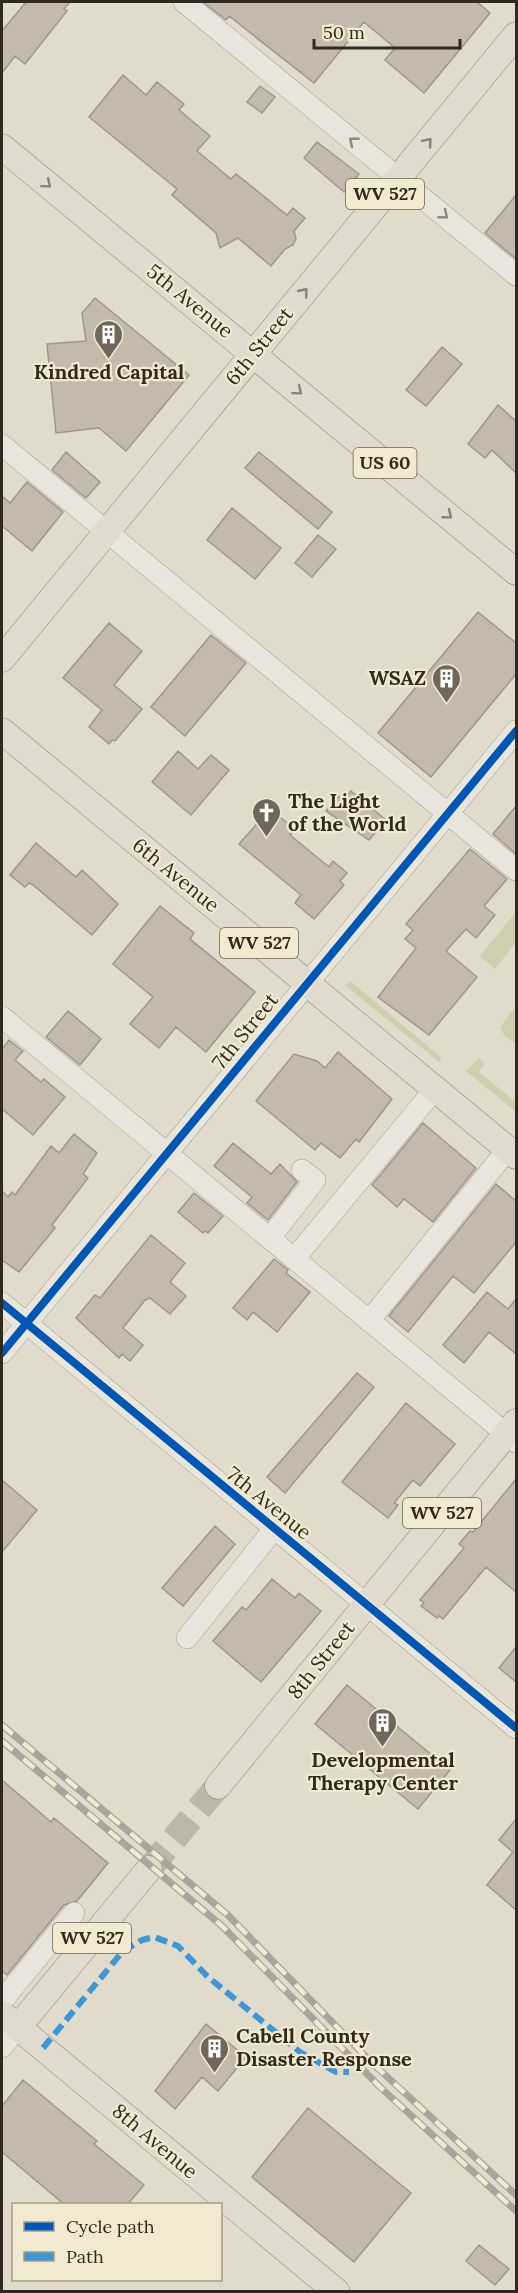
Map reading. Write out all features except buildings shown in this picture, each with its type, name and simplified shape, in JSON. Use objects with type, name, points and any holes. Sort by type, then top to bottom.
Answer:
[{"type":"main road","name":"6th Street","points":[[2,659],[516,35]]},
{"type":"main road","name":"5th Avenue","points":[[2,147],[516,572]]},
{"type":"main road","name":"6th Avenue","points":[[2,731],[512,1153]]},
{"type":"main road","name":"8th Street","points":[[218,1786],[367,1604],[513,1433]]},
{"type":"main road","name":"WV 527","points":[[10,2021],[149,1869]]},
{"type":"main road","name":"8th Avenue","points":[[10,2021],[337,2292]]},
{"type":"street","points":[[184,2],[516,275]]},
{"type":"street","points":[[2,445],[516,870]]},
{"type":"street","name":"7th Street","points":[[2,1353],[306,982],[449,814],[516,731]]},
{"type":"street","points":[[2,1017],[369,1321],[513,1433]]},
{"type":"street","points":[[294,1259],[435,1089]]},
{"type":"street","points":[[369,1321],[512,1153]]},
{"type":"street","points":[[270,1238],[315,1180],[302,1170]]},
{"type":"street","name":"7th Avenue","points":[[2,1303],[516,1728]]},
{"type":"street","points":[[187,1638],[274,1529]]},
{"type":"street","points":[[2,2001],[74,1914]]},
{"type":"street","points":[[2,2047],[10,2021]]},
{"type":"green space","points":[[516,912],[516,942],[495,969],[480,956]]},
{"type":"green space","points":[[350,981],[442,1058],[439,1062],[346,986]]},
{"type":"green space","points":[[516,1006],[516,1044],[504,1035],[500,1027]]},
{"type":"green space","points":[[479,1058],[485,1064],[479,1072],[513,1100],[516,1096],[516,1112],[466,1071]]},
{"type":"tunnel","points":[[149,1869],[218,1786]]},
{"type":"railway","points":[[2,1725],[229,1916],[371,2062],[516,2195]]},
{"type":"railway","points":[[2,1741],[222,1926],[381,2088],[516,2211]]},
{"type":"marked path","points":[[43,2048],[123,1951],[142,1940],[154,1937],[178,1946],[208,1977],[300,2052],[336,2072],[349,2072]]},
{"type":"cycle path","points":[[2,1353],[516,731]]},
{"type":"cycle path","points":[[2,1303],[516,1728]]},
{"type":"place","name":"Kindred Capital","points":[[109,360]]},
{"type":"place","name":"WSAZ","points":[[447,704]]},
{"type":"place","name":"The Light of the World","points":[[267,838]]},
{"type":"place","name":"Developmental Therapy Center","points":[[383,1748]]},
{"type":"place","name":"Cabell County Disaster Response","points":[[215,2074]]}]
